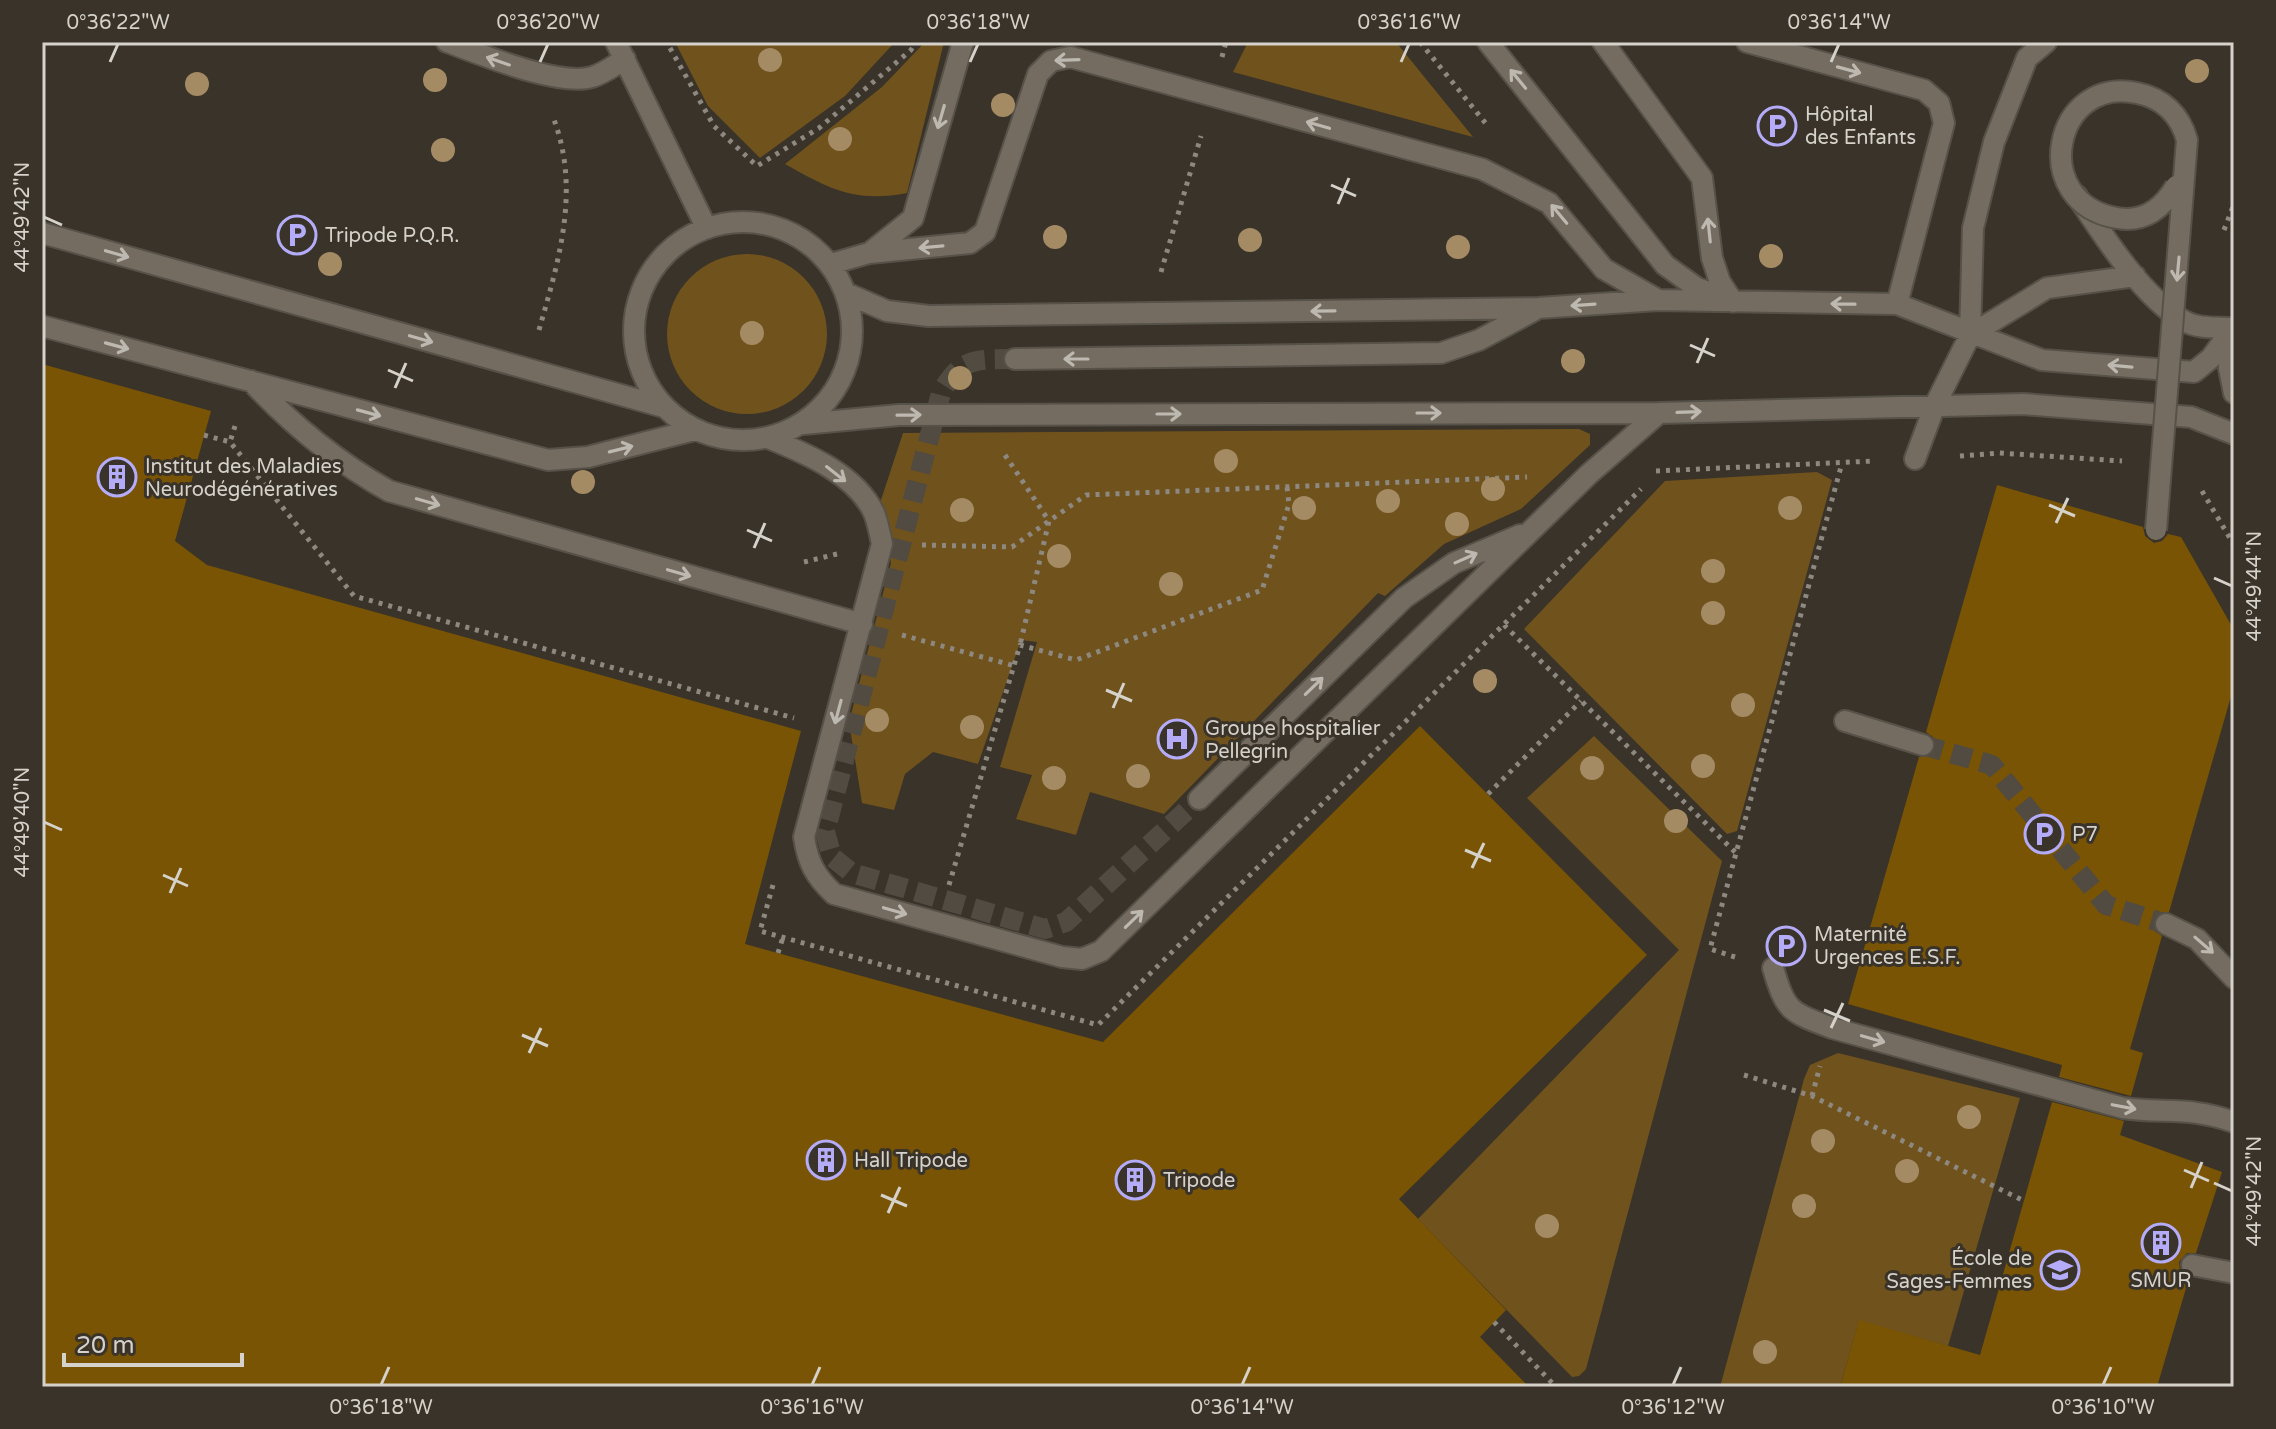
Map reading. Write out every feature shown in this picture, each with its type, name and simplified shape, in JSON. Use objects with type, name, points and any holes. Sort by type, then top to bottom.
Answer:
[{"type":"street","points":[[447,42],[535,71],[577,79],[594,77],[621,51],[706,227]]},
{"type":"street","points":[[869,253],[913,218],[963,42]]},
{"type":"street","points":[[1488,42],[1665,265],[1697,288],[1733,302]]},
{"type":"street","points":[[1603,42],[1702,178],[1712,258],[1720,282],[1733,302]]},
{"type":"street","points":[[1747,42],[1924,90],[1939,103],[1944,123],[1897,304]]},
{"type":"street","points":[[1915,459],[1935,405],[1970,335],[1973,228],[1994,142],[2025,50],[2046,42]]},
{"type":"street","points":[[831,264],[869,253],[970,243],[985,232],[1038,74],[1051,61],[1070,57],[1482,169],[1549,203],[1604,269],[1658,300]]},
{"type":"street","points":[[2156,530],[2187,151],[2178,119],[2154,98],[2121,90],[2093,98],[2071,117],[2061,148],[2064,178],[2080,203],[2093,212],[2125,220],[2150,214],[2169,198],[2183,165],[2182,133],[2167,110],[2138,96],[2108,96],[2084,108],[2067,133],[2063,163],[2073,191],[2135,276],[2182,320],[2198,326],[2234,327]]},
{"type":"street","points":[[803,424],[830,400],[848,367],[854,331],[848,294],[831,264],[806,241],[775,226],[741,221],[706,227],[675,244],[650,272],[636,306],[634,342],[644,377],[664,407],[694,430],[730,440],[768,438],[803,424],[899,415],[1659,413],[2023,404],[2191,417],[2234,434]]},
{"type":"street","points":[[42,233],[664,407]]},
{"type":"street","points":[[1970,335],[2047,288],[2135,276]]},
{"type":"street","points":[[848,294],[887,311],[929,316],[1538,308],[1658,300],[1897,304],[1970,335],[2042,360],[2194,372],[2234,327]]},
{"type":"street","points":[[1015,359],[1441,353],[1479,340],[1538,308]]},
{"type":"street","points":[[42,326],[548,460],[588,457],[694,430]]},
{"type":"street","points":[[2234,327],[2229,368],[2234,393]]},
{"type":"street","points":[[251,381],[327,451],[389,491],[862,624]]},
{"type":"street","points":[[768,438],[814,457],[852,487],[873,511],[882,544],[804,837],[808,861],[818,879],[834,894],[1062,957],[1082,959],[1101,951],[1589,474],[1659,413]]},
{"type":"street","points":[[1199,799],[1404,598],[1454,563],[1533,529]]},
{"type":"street","points":[[1845,721],[1923,745]]},
{"type":"street","points":[[2166,924],[2197,939],[2234,978]]},
{"type":"street","points":[[1773,968],[1782,1000],[1797,1014],[1832,1028],[2123,1108],[2204,1111],[2234,1122]]},
{"type":"street","points":[[2192,1265],[2234,1273]]},
{"type":"path","points":[[666,42],[714,126],[757,166],[819,128],[911,50],[916,42]]},
{"type":"path","points":[[1159,280],[1226,42]]},
{"type":"path","points":[[1420,42],[1492,132]]},
{"type":"path","points":[[535,71],[561,139],[568,178],[560,255],[538,336]]},
{"type":"path","points":[[230,442],[236,422],[249,425]]},
{"type":"path","points":[[204,435],[230,442],[354,596],[802,721]]},
{"type":"path","points":[[924,978],[1015,666],[1049,521],[1004,453]]},
{"type":"path","points":[[791,561],[805,562],[882,544],[1012,547],[1086,495],[1842,463],[1999,453],[2124,462]]},
{"type":"path","points":[[1773,968],[1710,949],[1842,463]]},
{"type":"path","points":[[1020,645],[1076,660],[1262,590],[1289,504],[1287,486]]},
{"type":"path","points":[[862,624],[1015,666]]},
{"type":"path","points":[[1504,625],[1738,855]]},
{"type":"path","points":[[1488,794],[1581,701]]},
{"type":"path","points":[[778,953],[783,937]]},
{"type":"path","points":[[1744,1075],[1812,1096],[2024,1201]]},
{"type":"path","points":[[1494,1322],[1556,1387]]},
{"type":"shaded area","points":[[675,42],[895,42],[845,96],[760,158],[708,106]]},
{"type":"shaded area","points":[[925,42],[944,42],[907,193],[873,196],[843,192],[785,164],[882,87]]},
{"type":"shaded area","points":[[1248,42],[1396,42],[1473,137],[1233,72]]},
{"type":"shaded area","points":[[747,254],[778,260],[804,277],[821,303],[827,334],[821,365],[804,391],[778,408],[747,414],[716,408],[690,391],[673,365],[667,334],[673,303],[690,277],[716,260]]},
{"type":"shaded area","points":[[1579,429],[1590,434],[1590,445],[1521,509],[1444,544],[1385,596],[1378,593],[1164,814],[1090,792],[1076,835],[1016,819],[1032,775],[1000,767],[1037,642],[1021,640],[978,764],[933,752],[905,774],[894,810],[862,803],[849,722],[891,563],[880,503],[903,433]]},
{"type":"shaded area","points":[[1817,472],[1832,480],[1737,831],[1727,834],[1524,629],[1665,481]]},
{"type":"shaded area","points":[[1594,736],[1722,861],[1586,1369],[1579,1376],[1572,1377],[1418,1219],[1679,950],[1527,798]]},
{"type":"shaded area","points":[[1838,1053],[2020,1098],[1948,1346],[1859,1321],[1840,1387],[1720,1387],[1804,1079],[1810,1065]]},
{"type":"building","points":[[42,364],[211,411],[175,541],[207,565],[801,731],[745,944],[1103,1042],[1420,726],[1647,955],[1399,1199],[1506,1310],[1480,1337],[1529,1387],[42,1387]]},
{"type":"building","name":"P7","points":[[1997,485],[2143,527],[2145,536],[2154,543],[2162,541],[2168,534],[2181,537],[2234,630],[2234,686],[2169,912],[2159,913],[2154,919],[2155,931],[2162,936],[2130,1049],[2143,1053],[2131,1096],[2059,1077],[2062,1065],[1848,1004],[1919,757],[1931,755],[1936,748],[1933,737],[1926,732]]},
{"type":"building","name":"École de Sages-Femmes","points":[[2052,1102],[2124,1121],[2120,1135],[2222,1172],[2196,1253],[2187,1253],[2179,1262],[2180,1270],[2189,1278],[2157,1387],[1840,1387],[1859,1320],[1980,1355]]},
{"type":"tunnel","points":[[1015,359],[971,362],[956,372],[941,393],[825,832],[832,857],[852,873],[1045,929],[1066,922],[1199,799]]},
{"type":"tunnel","points":[[1923,745],[1992,765],[2106,905],[2166,924]]},
{"type":"place","name":"Hôpital des Enfants","points":[[1777,126]]},
{"type":"place","name":"Tripode P.Q.R.","points":[[297,235]]},
{"type":"place","name":"Institut des Maladies Neurodégénératives","points":[[117,477]]},
{"type":"place","name":"Groupe hospitalier Pellegrin","points":[[1177,739]]},
{"type":"place","name":"P7","points":[[2044,834]]},
{"type":"place","name":"Maternité Urgences E.S.F.","points":[[1786,946]]},
{"type":"place","name":"Hall Tripode","points":[[826,1160]]},
{"type":"place","name":"Tripode","points":[[1135,1180]]},
{"type":"place","name":"SMUR","points":[[2161,1243]]},
{"type":"place","name":"École de Sages-Femmes","points":[[2060,1270]]}]
